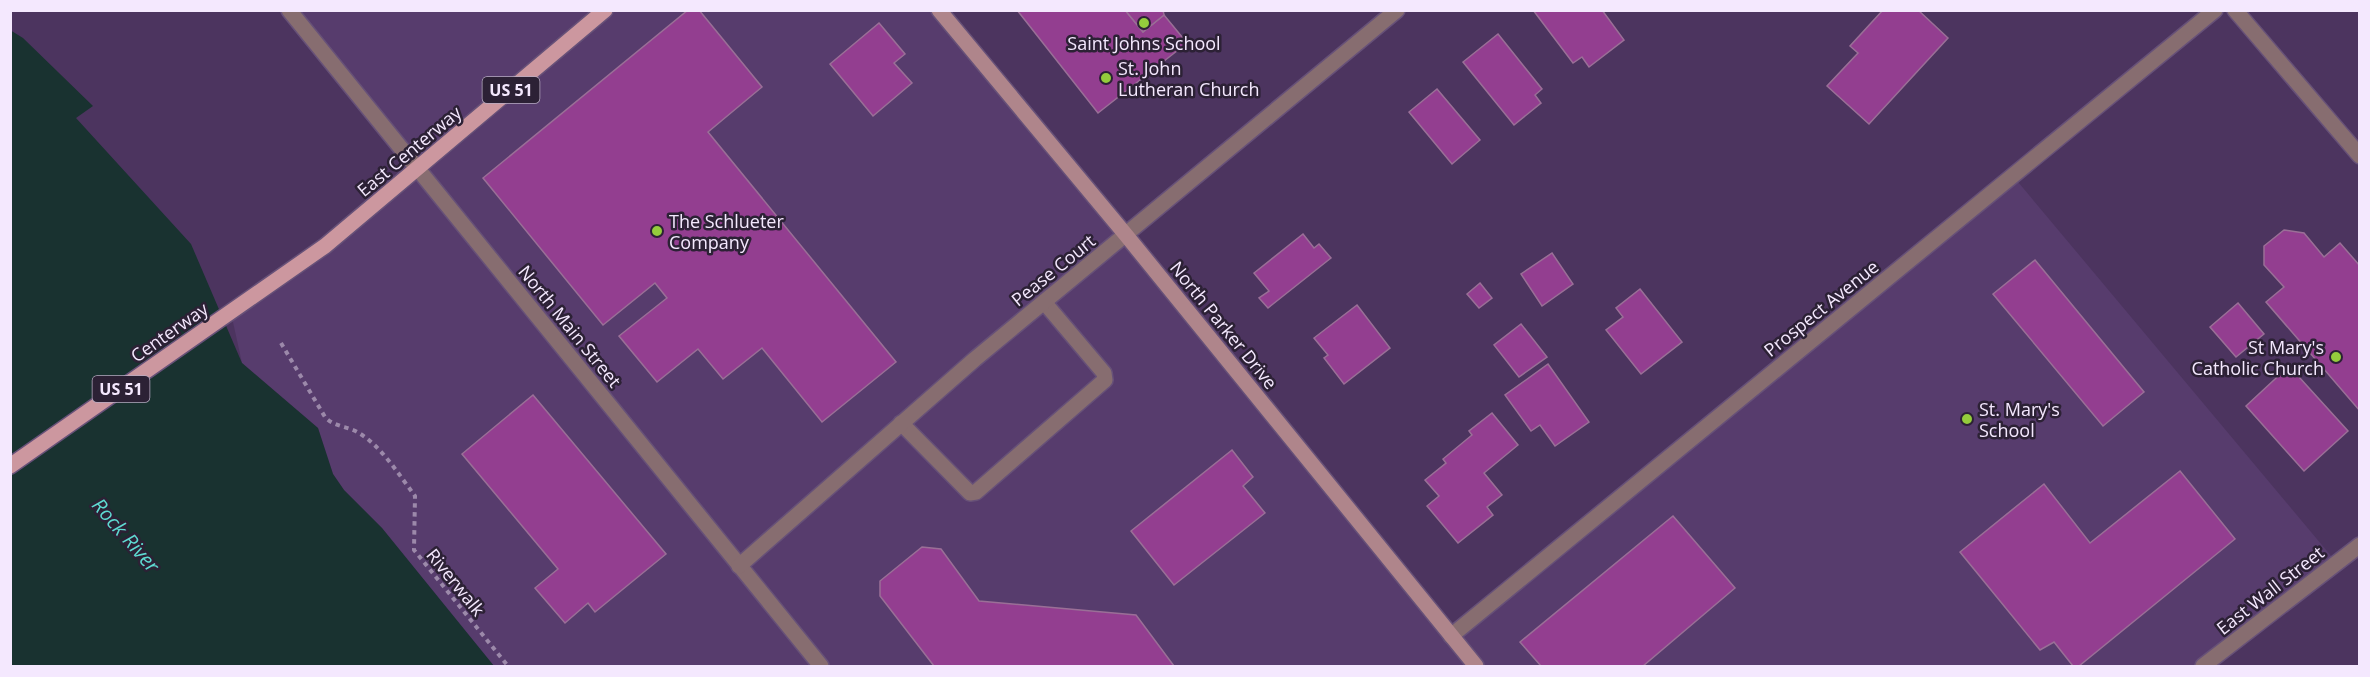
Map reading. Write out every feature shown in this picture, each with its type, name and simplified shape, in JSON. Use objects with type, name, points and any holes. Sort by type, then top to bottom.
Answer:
[{"type":"main road","name":"East Centerway","points":[[231,313],[325,246],[605,10]]},
{"type":"main road","name":"North Parker Drive","points":[[939,10],[1126,235],[1476,666]]},
{"type":"main road","name":"Centerway","points":[[10,466],[231,313]]},
{"type":"street","name":"North Main Street","points":[[289,10],[820,666]]},
{"type":"street","name":"Pease Court","points":[[739,566],[901,423],[1044,302],[1397,10]]},
{"type":"street","name":"Prospect Avenue","points":[[1451,636],[2215,10]]},
{"type":"street","points":[[2235,10],[2360,156]]},
{"type":"street","points":[[901,423],[970,494],[976,492],[1105,380],[1104,373],[1044,302]]},
{"type":"street","name":"East Wall Street","points":[[2204,666],[2360,545]]},
{"type":"path","name":"Riverwalk","points":[[281,343],[325,417],[330,422],[358,432],[369,440],[415,496],[414,550],[508,666]]},
{"type":"shaded area","points":[[289,11],[939,11],[1451,636],[2013,176],[2337,563],[2203,666],[494,666],[382,528],[344,490],[333,474],[318,428],[242,363],[231,313],[418,169]]},
{"type":"water","name":"Rock River","points":[[10,30],[23,38],[93,106],[76,118],[191,244],[242,363],[318,428],[333,474],[344,490],[382,528],[494,666],[11,666]]},
{"type":"building","name":"The Schlueter Company","points":[[688,10],[699,10],[762,87],[708,132],[896,362],[822,422],[762,348],[723,379],[698,349],[657,382],[619,336],[667,298],[655,283],[603,325],[483,178]]},
{"type":"building","name":"St. John Lutheran Church","points":[[1017,10],[1125,10],[1143,32],[1164,15],[1187,43],[1098,113]]},
{"type":"building","name":"Saint Johns School","points":[[1125,10],[1163,10],[1164,15],[1143,32]]},
{"type":"building","points":[[1533,10],[1602,10],[1624,40],[1589,67],[1582,57],[1573,63]]},
{"type":"building","points":[[1883,10],[1918,10],[1948,38],[1869,124],[1827,86],[1858,53],[1850,46]]},
{"type":"building","points":[[879,23],[905,54],[894,63],[912,83],[873,116],[830,64]]},
{"type":"building","points":[[1498,34],[1542,89],[1535,95],[1541,103],[1514,125],[1463,62]]},
{"type":"building","points":[[1437,89],[1480,140],[1452,164],[1409,112]]},
{"type":"building","name":"St Mary's Catholic Church","points":[[2284,230],[2304,233],[2324,257],[2340,243],[2360,266],[2360,411],[2266,302],[2284,287],[2264,265],[2264,246]]},
{"type":"building","points":[[1303,234],[1314,248],[1319,244],[1331,258],[1268,308],[1259,298],[1269,291],[1254,273]]},
{"type":"building","points":[[1552,253],[1573,284],[1542,306],[1521,274]]},
{"type":"building","points":[[2035,260],[2144,392],[2103,426],[1993,294]]},
{"type":"building","points":[[1480,283],[1492,298],[1479,308],[1467,294]]},
{"type":"building","points":[[1640,289],[1682,342],[1641,374],[1606,330],[1623,317],[1616,308]]},
{"type":"building","points":[[2238,303],[2264,334],[2236,357],[2210,327]]},
{"type":"building","points":[[1357,305],[1390,348],[1344,384],[1324,358],[1328,355],[1314,338]]},
{"type":"building","points":[[1521,324],[1547,357],[1519,377],[1494,345]]},
{"type":"building","points":[[1548,364],[1589,422],[1555,446],[1540,425],[1531,431],[1505,395]]},
{"type":"building","points":[[2289,366],[2348,431],[2304,471],[2246,406]]},
{"type":"building","points":[[533,395],[666,554],[595,612],[588,603],[565,623],[535,588],[558,569],[462,454]]},
{"type":"building","points":[[1492,413],[1518,445],[1484,473],[1502,495],[1487,507],[1493,515],[1458,543],[1427,506],[1439,496],[1425,480],[1446,463],[1443,459],[1472,435],[1469,431]]},
{"type":"building","points":[[1232,450],[1253,477],[1243,486],[1265,513],[1174,585],[1131,531]]},
{"type":"building","points":[[2180,471],[2235,539],[2079,666],[2073,666],[2054,642],[2040,650],[1960,552],[2044,484],[2090,543]]},
{"type":"building","points":[[1673,516],[1735,588],[1643,666],[1541,666],[1520,642]]},
{"type":"building","points":[[922,547],[941,549],[979,601],[1136,615],[1174,666],[934,666],[880,596],[880,581]]},
{"type":"place","name":"Saint Johns School","points":[[1144,23]]},
{"type":"place","name":"St. John Lutheran Church","points":[[1106,78]]},
{"type":"place","name":"The Schlueter Company","points":[[657,231]]},
{"type":"place","name":"St Mary's Catholic Church","points":[[2336,357]]},
{"type":"place","name":"St. Mary's School","points":[[1967,419]]}]
